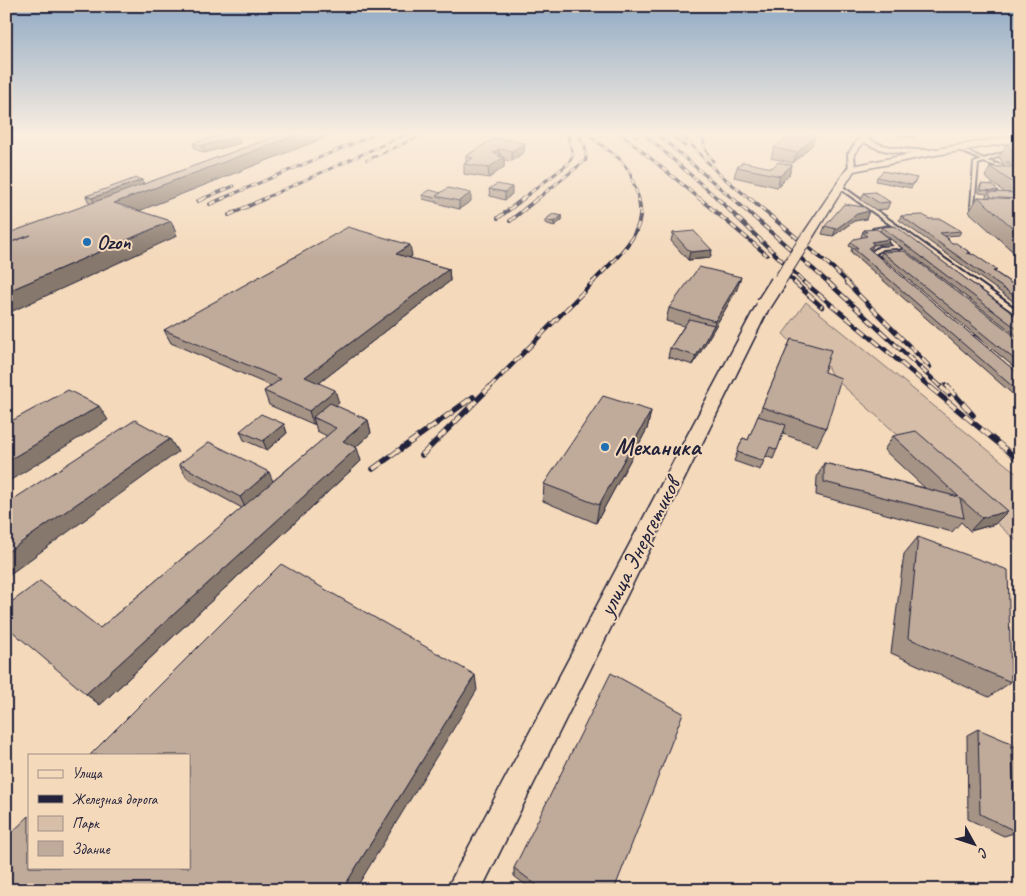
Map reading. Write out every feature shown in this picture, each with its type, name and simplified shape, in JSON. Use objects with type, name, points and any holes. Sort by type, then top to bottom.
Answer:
[{"type":"main road","name":"улица Энергетиков","points":[[463,890],[764,304],[847,175]]},
{"type":"lane","points":[[972,206],[975,175]]},
{"type":"lane","points":[[839,186],[1020,315]]},
{"type":"lane","points":[[895,226],[876,229],[906,253]]},
{"type":"lane","points":[[880,260],[872,254],[881,248],[898,247]]},
{"type":"lane","points":[[968,332],[1020,374]]},
{"type":"green space","points":[[806,302],[1020,476],[1020,544],[832,376],[827,366],[810,361],[783,334]]},
{"type":"building","points":[[169,175],[190,175],[114,203],[171,221],[6,292],[6,234]]},
{"type":"building","points":[[879,175],[902,175],[917,178],[912,185],[877,177]]},
{"type":"building","points":[[1001,175],[1020,175],[1020,183],[1012,182]]},
{"type":"building","points":[[136,178],[142,180],[92,198],[86,196]]},
{"type":"building","points":[[497,184],[512,187],[505,192],[489,189]]},
{"type":"building","points":[[981,184],[993,185],[998,191],[981,190]]},
{"type":"building","points":[[448,188],[471,193],[459,201],[436,196]]},
{"type":"building","points":[[430,190],[441,193],[435,198],[422,195]]},
{"type":"building","points":[[875,192],[890,202],[879,203],[864,193]]},
{"type":"building","points":[[988,192],[1020,193],[1020,199],[992,198]]},
{"type":"building","points":[[978,197],[1020,199],[1020,234]]},
{"type":"building","points":[[844,204],[864,207],[869,211],[857,214],[836,229],[825,226]]},
{"type":"building","points":[[553,214],[562,216],[554,222],[545,220]]},
{"type":"building","points":[[923,215],[929,219],[941,219],[961,231],[940,233],[952,243],[956,243],[971,253],[967,253],[975,255],[997,270],[993,271],[1020,289],[1020,300],[901,216]]},
{"type":"building","points":[[895,226],[1020,319],[1020,331],[882,227]]},
{"type":"building","points":[[348,227],[410,245],[396,254],[449,269],[305,377],[335,390],[309,411],[264,391],[281,379],[164,330]]},
{"type":"building","points":[[877,229],[890,239],[871,242],[874,244],[868,248],[1020,375],[1020,393],[853,248],[858,248],[851,242],[854,239],[867,236],[862,232],[867,232],[864,230]]},
{"type":"building","points":[[694,231],[712,250],[690,252],[673,233]]},
{"type":"building","points":[[904,251],[1020,340],[1020,364],[882,252]]},
{"type":"building","points":[[699,267],[741,277],[715,321],[669,308]]},
{"type":"building","points":[[689,319],[714,325],[696,356],[670,348]]},
{"type":"building","points":[[791,339],[831,350],[824,372],[841,378],[826,428],[762,407]]},
{"type":"building","points":[[68,390],[99,406],[6,462],[6,424]]},
{"type":"building","points":[[603,396],[651,411],[599,505],[544,484]]},
{"type":"building","points":[[330,403],[368,420],[343,441],[357,448],[86,694],[6,626],[6,606],[40,581],[100,628],[336,428],[313,417]]},
{"type":"building","points":[[261,414],[284,424],[263,441],[240,431]]},
{"type":"building","points":[[758,416],[786,425],[777,450],[770,447],[764,461],[737,452],[743,438],[748,440]]},
{"type":"building","points":[[135,420],[170,439],[6,553],[6,504]]},
{"type":"building","points":[[916,431],[1008,511],[982,518],[960,498],[964,518],[824,482],[824,463],[959,497],[893,436]]},
{"type":"building","points":[[209,442],[269,472],[240,497],[179,464]]},
{"type":"building","points":[[918,537],[1008,570],[1011,682],[908,638]]},
{"type":"building","points":[[281,564],[475,675],[342,890],[6,890],[6,838],[28,817],[28,868],[190,868],[190,754],[91,754]]},
{"type":"building","points":[[611,673],[683,713],[614,890],[543,890],[514,868]]},
{"type":"building","points":[[978,729],[1011,743],[1017,832],[980,814]]},
{"type":"building","points":[[1018,744],[1020,744],[1020,770]]},
{"type":"railway","points":[[221,199],[279,175]]},
{"type":"railway","points":[[263,199],[317,175]]},
{"type":"railway","points":[[522,199],[554,175]]},
{"type":"railway","points":[[537,199],[567,175]]},
{"type":"railway","points":[[631,175],[639,199]]},
{"type":"railway","points":[[671,175],[700,199]]},
{"type":"railway","points":[[691,175],[718,199]]},
{"type":"railway","points":[[705,175],[733,199]]},
{"type":"railway","points":[[720,175],[750,199]]},
{"type":"railway","points":[[202,199],[234,186]]},
{"type":"railway","points":[[198,201],[205,198]]},
{"type":"railway","points":[[210,204],[224,198]]},
{"type":"railway","points":[[229,215],[266,198]]},
{"type":"railway","points":[[498,218],[524,198]]},
{"type":"railway","points":[[510,221],[538,198]]},
{"type":"railway","points":[[592,283],[619,255],[634,234],[639,223],[638,198]]},
{"type":"railway","points":[[699,198],[767,255]]},
{"type":"railway","points":[[717,198],[805,283]]},
{"type":"railway","points":[[732,198],[829,283]]},
{"type":"railway","points":[[749,198],[833,268],[848,283]]},
{"type":"railway","points":[[784,272],[796,283]]},
{"type":"railway","points":[[489,388],[593,282]]},
{"type":"railway","points":[[794,282],[822,307]]},
{"type":"railway","points":[[804,282],[931,388]]},
{"type":"railway","points":[[828,282],[942,388]]},
{"type":"railway","points":[[846,282],[930,367]]},
{"type":"railway","points":[[930,387],[1020,461]]},
{"type":"railway","points":[[941,387],[949,394]]},
{"type":"railway","points":[[948,387],[973,415]]},
{"type":"railway","points":[[422,455],[489,388]]},
{"type":"railway","points":[[373,469],[473,397]]},
{"type":"place","name":"Ozon","points":[[87,242]]},
{"type":"place","name":"Механика","points":[[605,447]]}]
